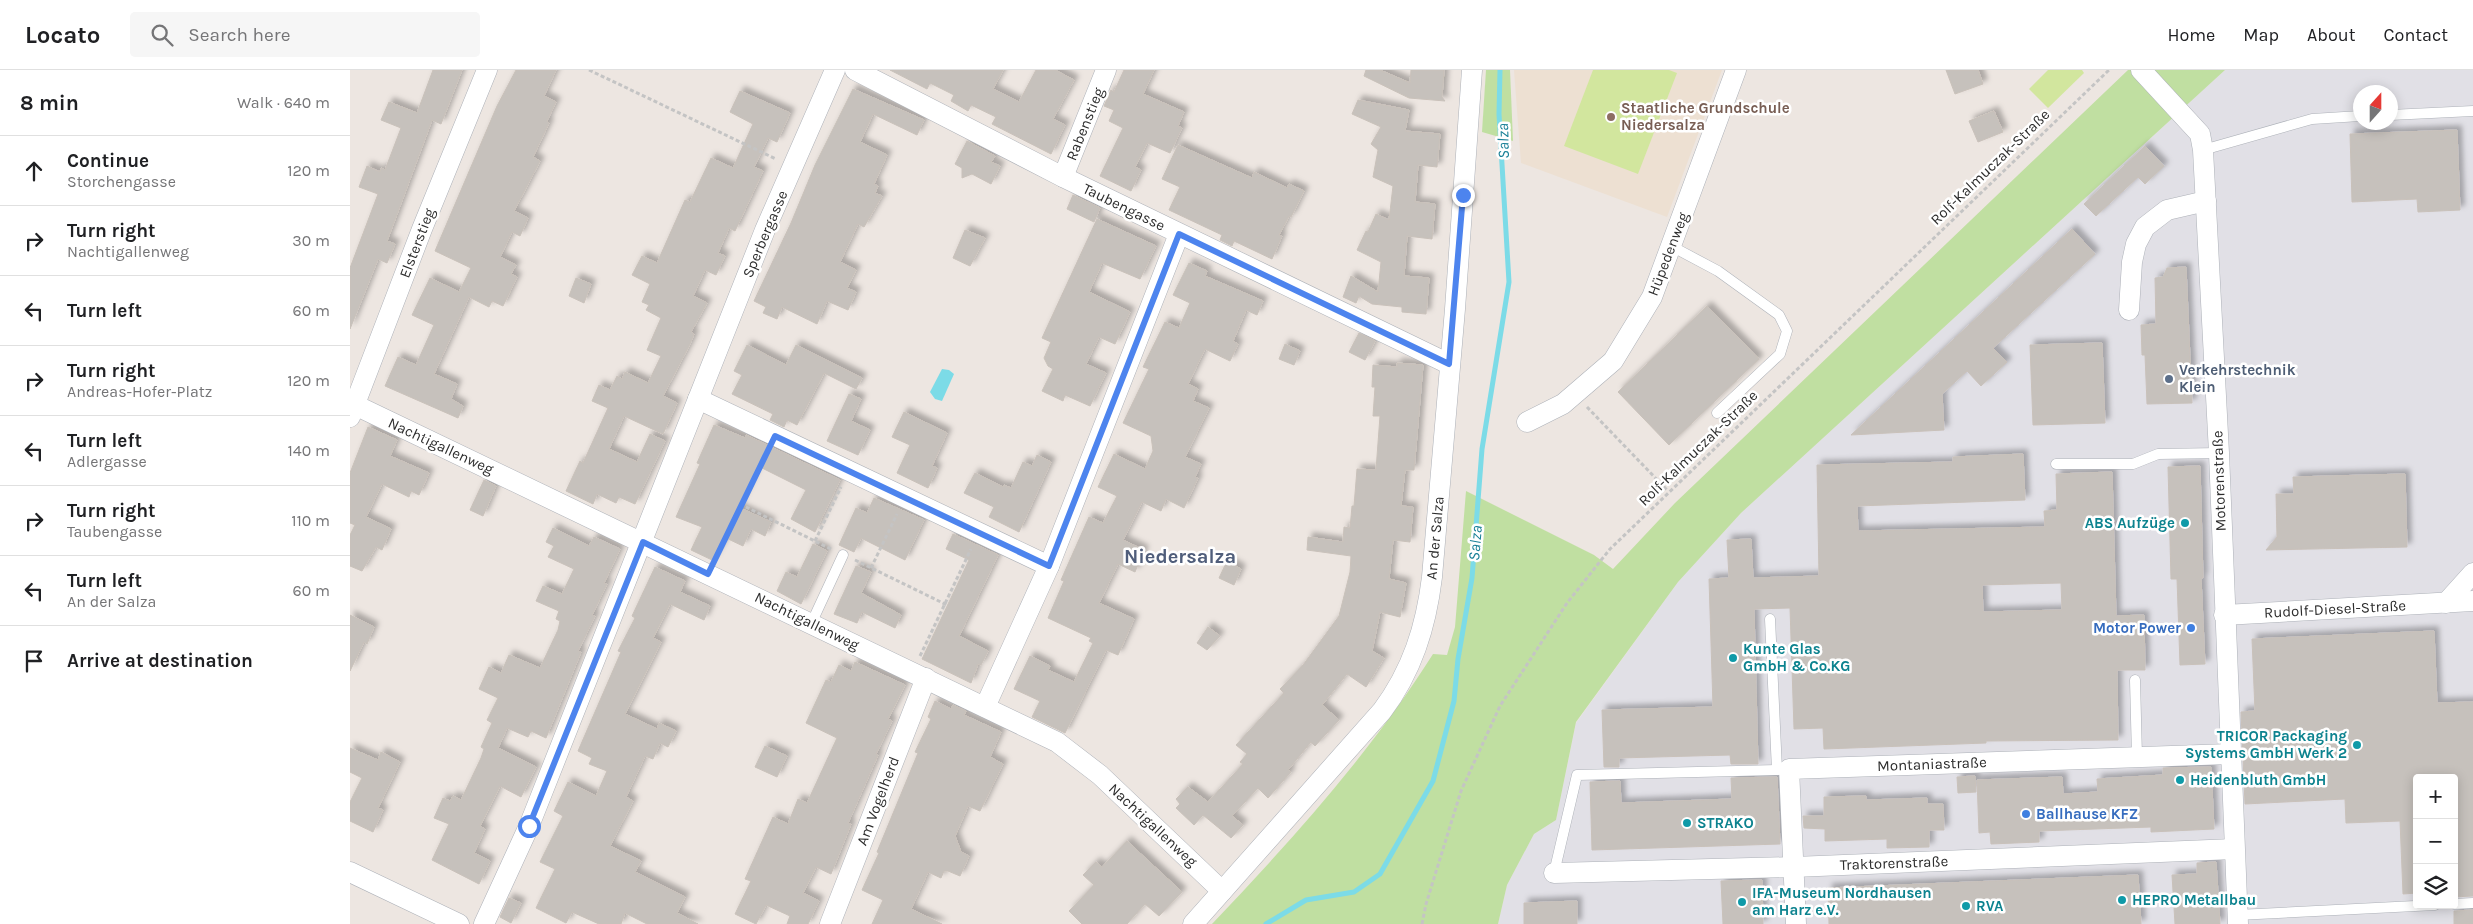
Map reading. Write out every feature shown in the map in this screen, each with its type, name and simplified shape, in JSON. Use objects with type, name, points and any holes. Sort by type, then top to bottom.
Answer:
[{"type":"street","name":"Elsterstieg","points":[[352,411],[422,229],[487,70]]},
{"type":"street","name":"Sperbergasse","points":[[484,924],[529,826],[765,230],[835,70]]},
{"type":"street","name":"Taubengasse","points":[[855,70],[1063,177],[1449,364]]},
{"type":"street","name":"Rabenstieg","points":[[1063,177],[1106,70]]},
{"type":"street","name":"An der Salza","points":[[1193,924],[1382,711],[1397,691],[1409,668],[1428,612],[1472,70]]},
{"type":"street","name":"Hüpedenweg","points":[[1527,422],[1563,404],[1613,361],[1652,297],[1736,70]]},
{"type":"street","name":"Motorenstraße","points":[[2141,70],[2200,134],[2203,150],[2219,453],[2224,615],[2238,919]]},
{"type":"street","points":[[2130,310],[2132,262],[2136,244],[2145,228],[2167,210],[2206,201]]},
{"type":"street","points":[[985,707],[1049,566],[1179,234]]},
{"type":"street","points":[[698,399],[1049,566]]},
{"type":"street","name":"Nachtigallenweg","points":[[352,411],[643,542],[1057,742],[1100,775],[1222,891]]},
{"type":"street","points":[[2446,603],[2473,573]]},
{"type":"street","name":"Rudolf-Diesel-Straße","points":[[2224,615],[2473,602]]},
{"type":"street","name":"Am Vogelherd","points":[[830,924],[919,675]]},
{"type":"street","name":"Montaniastraße","points":[[1783,769],[2230,754]]},
{"type":"street","points":[[1783,769],[1794,867],[1796,924]]},
{"type":"street","name":"Traktorenstraße","points":[[1554,873],[1794,867],[2234,849]]},
{"type":"street","points":[[350,872],[459,924]]},
{"type":"lane","points":[[2398,115],[2473,111]]},
{"type":"lane","points":[[2203,150],[2312,119],[2353,116]]},
{"type":"lane","points":[[1672,246],[1718,271],[1779,315],[1787,330],[1780,354],[1717,413]]},
{"type":"lane","points":[[2056,464],[2132,464],[2158,454],[2219,453]]},
{"type":"lane","points":[[811,624],[844,554]]},
{"type":"lane","points":[[1554,873],[1577,775],[1783,769],[1770,619]]},
{"type":"lane","points":[[2135,680],[2137,757]]},
{"type":"lane","points":[[2458,904],[2473,904]]},
{"type":"lane","name":"Motorenstraße","points":[[2238,919],[2413,907]]},
{"type":"path","points":[[589,70],[793,168]]},
{"type":"path","name":"Rolf-Kalmuczak-Straße","points":[[1422,924],[1426,904],[1461,792],[1500,706],[1567,603],[1610,549],[1668,491],[2109,70]]},
{"type":"path","points":[[1574,395],[1668,491]]},
{"type":"path","points":[[708,574],[775,436]]},
{"type":"path","points":[[815,541],[848,470]]},
{"type":"path","points":[[871,568],[905,497]]},
{"type":"path","points":[[919,675],[979,532]]},
{"type":"shaded area","name":"Staatliche Grundschule Niedersalza","points":[[1514,70],[1722,70],[1667,217],[1521,163]]},
{"type":"shaded area","points":[[2225,70],[2473,70],[2473,924],[1498,924],[1507,885],[1534,834],[1556,820],[1576,723],[1678,582],[1741,513]]},
{"type":"green space","points":[[1486,70],[1510,70],[1513,141],[1482,132]]},
{"type":"green space","points":[[1593,70],[1669,70],[1677,73],[1638,174],[1564,146]]},
{"type":"green space","points":[[2048,70],[2082,70],[2084,73],[2048,108],[2029,89]]},
{"type":"green space","points":[[2128,70],[2225,70],[1741,513],[1678,582],[1576,722],[1556,820],[1534,834],[1507,885],[1498,924],[1212,924],[1301,828],[1357,760],[1384,725],[1433,654],[1447,655],[1455,627],[1466,491],[1594,555],[1613,569],[1675,503]]},
{"type":"water","points":[[942,369],[949,370],[954,374],[942,401],[935,399],[930,392]]},
{"type":"building","points":[[433,70],[462,70],[441,124],[432,120],[387,241],[395,244],[387,263],[378,259],[350,329],[350,268],[378,194],[359,187],[367,166],[380,172],[381,168],[385,170],[401,128],[381,120],[389,102],[417,113]]},
{"type":"building","points":[[516,70],[556,70],[544,96],[556,102],[547,121],[549,123],[533,157],[540,161],[514,211],[528,218],[520,236],[512,232],[500,257],[516,265],[511,274],[517,277],[503,306],[492,301],[489,307],[469,297],[434,374],[457,384],[451,399],[463,406],[458,418],[385,386],[398,357],[416,365],[434,325],[412,315],[430,278],[459,292],[471,268],[435,251],[497,106]]},
{"type":"building","points":[[890,70],[1003,70],[993,89],[1019,102],[1036,70],[1055,70],[1074,80],[1053,119],[1065,125],[1051,154],[992,124],[996,117],[971,105],[968,111],[951,101],[954,95],[930,83],[927,89]]},
{"type":"building","points":[[1124,70],[1154,70],[1143,94],[1184,112],[1178,126],[1182,128],[1170,153],[1147,143],[1135,167],[1141,170],[1131,191],[1100,176],[1123,128],[1109,121],[1114,110],[1104,106],[1111,90],[1114,92]]},
{"type":"building","points":[[1366,70],[1380,70],[1410,83],[1411,70],[1444,70],[1442,97],[1445,101],[1409,98],[1364,76]]},
{"type":"building","points":[[1946,70],[1978,70],[1983,84],[1955,94]]},
{"type":"building","points":[[853,89],[924,120],[917,135],[873,114],[860,142],[887,155],[874,184],[878,186],[875,193],[882,196],[864,227],[858,224],[840,262],[856,270],[847,288],[856,292],[848,310],[827,301],[817,324],[782,307],[777,319],[763,313],[766,307],[754,301],[791,223],[815,165]]},
{"type":"building","points":[[740,91],[790,113],[777,142],[768,138],[754,167],[763,171],[735,231],[729,228],[718,253],[725,256],[716,275],[705,270],[693,296],[707,303],[691,332],[694,334],[690,344],[663,396],[677,403],[663,434],[624,416],[609,449],[637,462],[650,434],[665,441],[635,504],[619,497],[616,503],[597,494],[593,504],[566,491],[580,461],[583,463],[608,408],[592,401],[599,385],[610,390],[617,376],[622,379],[625,372],[648,383],[661,356],[647,350],[661,318],[646,310],[649,305],[642,302],[650,284],[632,275],[642,256],[657,263],[685,200],[690,202],[711,158],[733,168],[753,124],[730,112]]},
{"type":"building","points":[[1358,100],[1409,110],[1405,131],[1440,134],[1437,167],[1418,165],[1415,202],[1435,204],[1432,239],[1407,236],[1404,276],[1429,278],[1426,314],[1402,312],[1402,307],[1372,304],[1359,296],[1356,303],[1343,297],[1351,276],[1378,292],[1381,262],[1357,250],[1376,214],[1389,220],[1393,186],[1373,177],[1378,150],[1371,144],[1381,127],[1352,114]]},
{"type":"building","points":[[1994,111],[2003,132],[1978,142],[1969,121]]},
{"type":"building","points":[[2457,130],[2460,210],[2418,212],[2417,199],[2352,202],[2350,134]]},
{"type":"building","points":[[967,141],[995,156],[991,162],[1000,166],[991,184],[972,174],[962,178],[962,168],[955,164]]},
{"type":"building","points":[[1178,145],[1252,178],[1254,172],[1287,188],[1289,184],[1304,191],[1291,217],[1289,216],[1279,235],[1282,236],[1272,259],[1234,241],[1232,246],[1220,240],[1222,235],[1169,210],[1180,187],[1162,179]]},
{"type":"building","points":[[2145,146],[2164,166],[2145,184],[2138,177],[2096,216],[2084,204]]},
{"type":"building","points":[[1073,195],[1100,208],[1094,222],[1067,209]]},
{"type":"building","points":[[1097,219],[1156,246],[1140,279],[1102,263],[1089,292],[1130,312],[1115,344],[1099,337],[1086,364],[1106,373],[1090,406],[1065,395],[1063,401],[1042,391],[1053,369],[1048,366],[1044,358],[1051,342],[1042,338]]},
{"type":"building","points":[[2072,229],[2095,254],[1993,348],[2007,362],[1981,386],[1967,371],[1942,394],[1944,430],[1851,435]]},
{"type":"building","points":[[965,230],[985,238],[970,266],[953,258]]},
{"type":"building","points":[[1189,263],[1207,271],[1205,276],[1263,301],[1257,315],[1246,310],[1233,341],[1238,344],[1230,361],[1205,349],[1188,384],[1198,389],[1193,401],[1209,408],[1185,457],[1201,464],[1195,477],[1198,478],[1184,508],[1166,499],[1161,511],[1142,502],[1123,540],[1144,550],[1135,572],[1118,564],[1099,603],[1134,619],[1118,655],[1106,650],[1065,733],[1032,717],[1040,701],[1014,689],[1030,656],[1050,666],[1048,670],[1074,682],[1093,643],[1089,641],[1091,638],[1048,618],[1064,581],[1061,580],[1089,517],[1103,523],[1117,496],[1098,487],[1114,454],[1145,469],[1153,451],[1151,436],[1123,423],[1149,369],[1143,367],[1165,322],[1179,328],[1190,303],[1173,295]]},
{"type":"building","name":"Verkehrstechnik Klein","points":[[2186,267],[2192,403],[2147,404],[2145,355],[2142,355],[2141,325],[2156,324],[2155,278],[2163,277],[2167,268]]},
{"type":"building","points":[[576,278],[591,284],[584,303],[569,296]]},
{"type":"building","points":[[1707,306],[1759,359],[1669,445],[1618,392]]},
{"type":"building","points":[[1359,333],[1375,341],[1365,360],[1349,352]]},
{"type":"building","points":[[2102,343],[2105,423],[2033,425],[2030,345]]},
{"type":"building","points":[[1285,344],[1300,351],[1294,365],[1279,359]]},
{"type":"building","points":[[747,345],[786,365],[796,345],[862,378],[856,389],[824,373],[797,425],[787,420],[784,427],[770,420],[773,414],[732,394],[742,375],[734,371]]},
{"type":"building","points":[[1397,363],[1423,365],[1414,470],[1405,470],[1401,506],[1413,507],[1410,542],[1393,540],[1389,579],[1406,583],[1400,617],[1380,612],[1372,651],[1384,658],[1366,687],[1347,674],[1322,705],[1339,720],[1315,746],[1311,742],[1288,770],[1291,772],[1268,798],[1258,788],[1232,816],[1243,825],[1231,838],[1203,815],[1194,825],[1176,808],[1180,804],[1176,799],[1188,787],[1208,802],[1243,764],[1240,762],[1247,754],[1236,745],[1284,693],[1280,689],[1303,665],[1339,616],[1350,572],[1351,556],[1307,550],[1308,537],[1343,542],[1344,527],[1350,528],[1357,469],[1376,470],[1380,416],[1373,416],[1375,387],[1372,387],[1373,365],[1397,367]]},
{"type":"building","points":[[849,394],[861,399],[851,421],[870,430],[858,455],[827,441]]},
{"type":"building","points":[[904,412],[947,433],[932,466],[937,468],[928,488],[897,473],[910,445],[892,437]]},
{"type":"building","points":[[714,425],[745,438],[746,435],[840,480],[815,532],[791,519],[806,490],[758,466],[738,507],[771,522],[765,536],[751,529],[743,546],[726,538],[712,560],[691,550],[702,527],[676,517],[700,464],[697,463]]},
{"type":"building","points":[[368,427],[397,440],[390,456],[429,473],[419,495],[411,491],[409,497],[382,484],[366,517],[391,529],[382,550],[376,547],[362,571],[350,566],[350,535],[355,525],[350,523],[350,473]]},
{"type":"building","points":[[2023,454],[2025,500],[1857,506],[1858,531],[2045,527],[2044,511],[2057,510],[2056,474],[2112,472],[2116,616],[2144,615],[2145,670],[2117,670],[2118,740],[1986,741],[1986,743],[1824,749],[1823,728],[1794,729],[1790,608],[1754,609],[1758,764],[1731,764],[1730,755],[1619,758],[1619,767],[1604,767],[1602,710],[1713,707],[1709,579],[1729,578],[1727,540],[1751,539],[1753,578],[1819,576],[1817,465],[1953,462],[1953,457]],"holes":[[[2061,583],[2062,610],[1983,612],[1982,585]]]},
{"type":"building","points":[[1037,455],[1051,462],[1019,532],[989,517],[994,507],[964,493],[975,473],[1003,487],[1004,485],[1011,488],[1023,462],[1032,466]]},
{"type":"building","name":"ABS Aufzüge","points":[[2200,466],[2203,578],[2201,578],[2205,664],[2180,665],[2177,579],[2171,579],[2168,467]]},
{"type":"building","points":[[2405,474],[2407,547],[2266,550],[2277,537],[2276,494],[2294,494],[2293,477]]},
{"type":"building","points":[[484,480],[496,486],[483,516],[470,510]]},
{"type":"building","points":[[874,498],[924,520],[905,560],[861,538],[854,552],[839,545],[856,508],[867,513]]},
{"type":"building","points":[[553,528],[589,546],[594,537],[620,549],[604,583],[607,584],[592,615],[595,616],[578,651],[581,652],[546,738],[531,731],[528,737],[507,728],[498,748],[536,767],[521,797],[500,786],[480,826],[485,829],[474,853],[490,861],[479,884],[432,860],[449,824],[434,818],[443,798],[450,801],[453,796],[461,800],[481,758],[484,749],[481,747],[492,723],[487,720],[498,698],[479,689],[489,667],[501,673],[509,655],[540,668],[558,630],[560,621],[556,619],[559,611],[536,601],[543,586],[562,594],[574,569],[548,557],[554,546],[546,542]]},
{"type":"building","points":[[953,534],[998,555],[959,636],[988,651],[981,665],[978,664],[971,683],[922,659],[969,560],[946,549]]},
{"type":"building","points":[[813,544],[827,551],[801,604],[777,591],[786,572],[797,577]]},
{"type":"building","points":[[1227,561],[1241,569],[1234,585],[1219,578]]},
{"type":"building","points":[[856,566],[871,572],[861,593],[901,615],[895,628],[862,612],[857,623],[834,614]]},
{"type":"building","points":[[655,567],[685,581],[680,592],[710,606],[704,620],[670,604],[653,638],[661,642],[625,714],[657,729],[659,723],[676,731],[668,747],[660,743],[653,759],[645,756],[626,797],[633,801],[610,846],[641,861],[635,872],[685,897],[677,913],[698,924],[647,924],[625,913],[621,924],[599,924],[572,912],[566,923],[536,908],[555,869],[540,862],[563,816],[554,811],[568,782],[596,796],[607,771],[589,764],[592,758],[578,751],[621,652],[618,651],[635,618],[632,616]]},
{"type":"building","points":[[350,615],[374,627],[367,644],[364,642],[350,671]]},
{"type":"building","points":[[1208,627],[1220,636],[1207,650],[1197,643]]},
{"type":"building","points":[[2434,631],[2437,703],[2473,702],[2473,896],[2458,897],[2458,774],[2413,774],[2413,893],[2403,894],[2400,821],[2346,823],[2345,799],[2245,804],[2241,712],[2255,711],[2252,639]]},
{"type":"building","points":[[855,662],[905,685],[888,719],[892,721],[876,754],[878,755],[848,823],[851,824],[831,874],[816,867],[803,893],[819,901],[808,924],[787,924],[790,916],[766,905],[756,924],[735,914],[751,881],[745,879],[773,817],[788,824],[798,799],[807,803],[837,738],[806,723],[826,680],[831,682],[839,665],[851,671]]},
{"type":"building","points":[[935,701],[951,709],[953,705],[966,711],[964,715],[1001,732],[990,757],[1003,764],[980,811],[968,806],[955,836],[961,852],[969,856],[960,876],[944,871],[941,878],[928,872],[911,909],[942,924],[872,924],[883,900],[862,890],[879,853],[877,852],[918,753],[915,752],[931,719],[928,717]]},
{"type":"building","points":[[765,746],[787,756],[777,777],[755,767]]},
{"type":"building","points":[[350,748],[378,760],[381,752],[400,762],[378,808],[383,810],[373,832],[350,821],[350,802],[362,778],[350,772]]},
{"type":"building","points":[[2211,767],[2214,829],[2151,832],[2151,827],[2039,831],[2039,842],[1991,844],[1990,832],[1979,833],[1977,780],[2062,777],[2063,794],[2098,792],[2097,779],[2163,775],[2163,768]]},
{"type":"building","points":[[1975,776],[1976,792],[1958,793],[1957,777]]},
{"type":"building","name":"STRAKO","points":[[1777,777],[1780,844],[1592,850],[1590,782],[1620,781],[1621,803],[1732,799],[1731,778]]},
{"type":"building","points":[[1866,796],[1866,800],[1927,798],[1927,804],[1943,804],[1944,830],[1929,830],[1929,847],[1887,848],[1887,839],[1825,841],[1825,829],[1804,828],[1803,816],[1824,816],[1824,797]]},
{"type":"building","points":[[1127,841],[1182,892],[1159,916],[1145,904],[1127,924],[1082,924],[1069,911],[1094,885],[1083,875],[1096,862],[1102,867]]},
{"type":"building","points":[[2216,862],[2220,924],[2175,924],[2172,875],[2197,874],[2197,863]]},
{"type":"building","name":"RVA","points":[[2138,875],[2141,924],[1829,924],[1828,888]]},
{"type":"building","name":"IFA-Museum Nordhausen am Harz e.V.","points":[[1762,880],[1763,924],[1723,924],[1721,881]]},
{"type":"building","points":[[509,898],[521,903],[511,923],[500,917]]},
{"type":"building","points":[[1577,901],[1577,924],[1524,924],[1524,903]]},
{"type":"building","points":[[2473,910],[2473,924],[2454,924],[2454,911]]},
{"type":"waterway","name":"Salza","points":[[1266,924],[1306,900],[1354,892],[1380,874],[1433,781],[1454,701],[1458,659],[1472,578],[1482,449],[1509,282],[1499,114],[1500,70]]},
{"type":"place","name":"Staatliche Grundschule Niedersalza","points":[[1611,117]]},
{"type":"place","name":"Verkehrstechnik Klein","points":[[2169,379]]},
{"type":"place","name":"ABS Aufzüge","points":[[2185,523]]},
{"type":"place","name":"Motor Power","points":[[2191,628]]},
{"type":"place","name":"Kunte Glas GmbH & Co.KG","points":[[1733,658]]},
{"type":"place","name":"TRICOR Packaging Systems GmbH Werk 2","points":[[2357,745]]},
{"type":"place","name":"Heidenbluth GmbH","points":[[2180,780]]},
{"type":"place","name":"Ballhause KFZ","points":[[2026,814]]},
{"type":"place","name":"STRAKO","points":[[1687,823]]},
{"type":"place","name":"HEPRO Metallbau","points":[[2122,900]]},
{"type":"place","name":"IFA-Museum Nordhausen am Harz e.V.","points":[[1742,902]]},
{"type":"place","name":"RVA","points":[[1966,906]]},
{"type":"district","name":"Niedersalza","points":[[1180,556]]},
{"type":"route","points":[[529,826],[643,542],[708,574],[775,436],[1049,566],[1179,234],[1449,364],[1463,195]]}]
